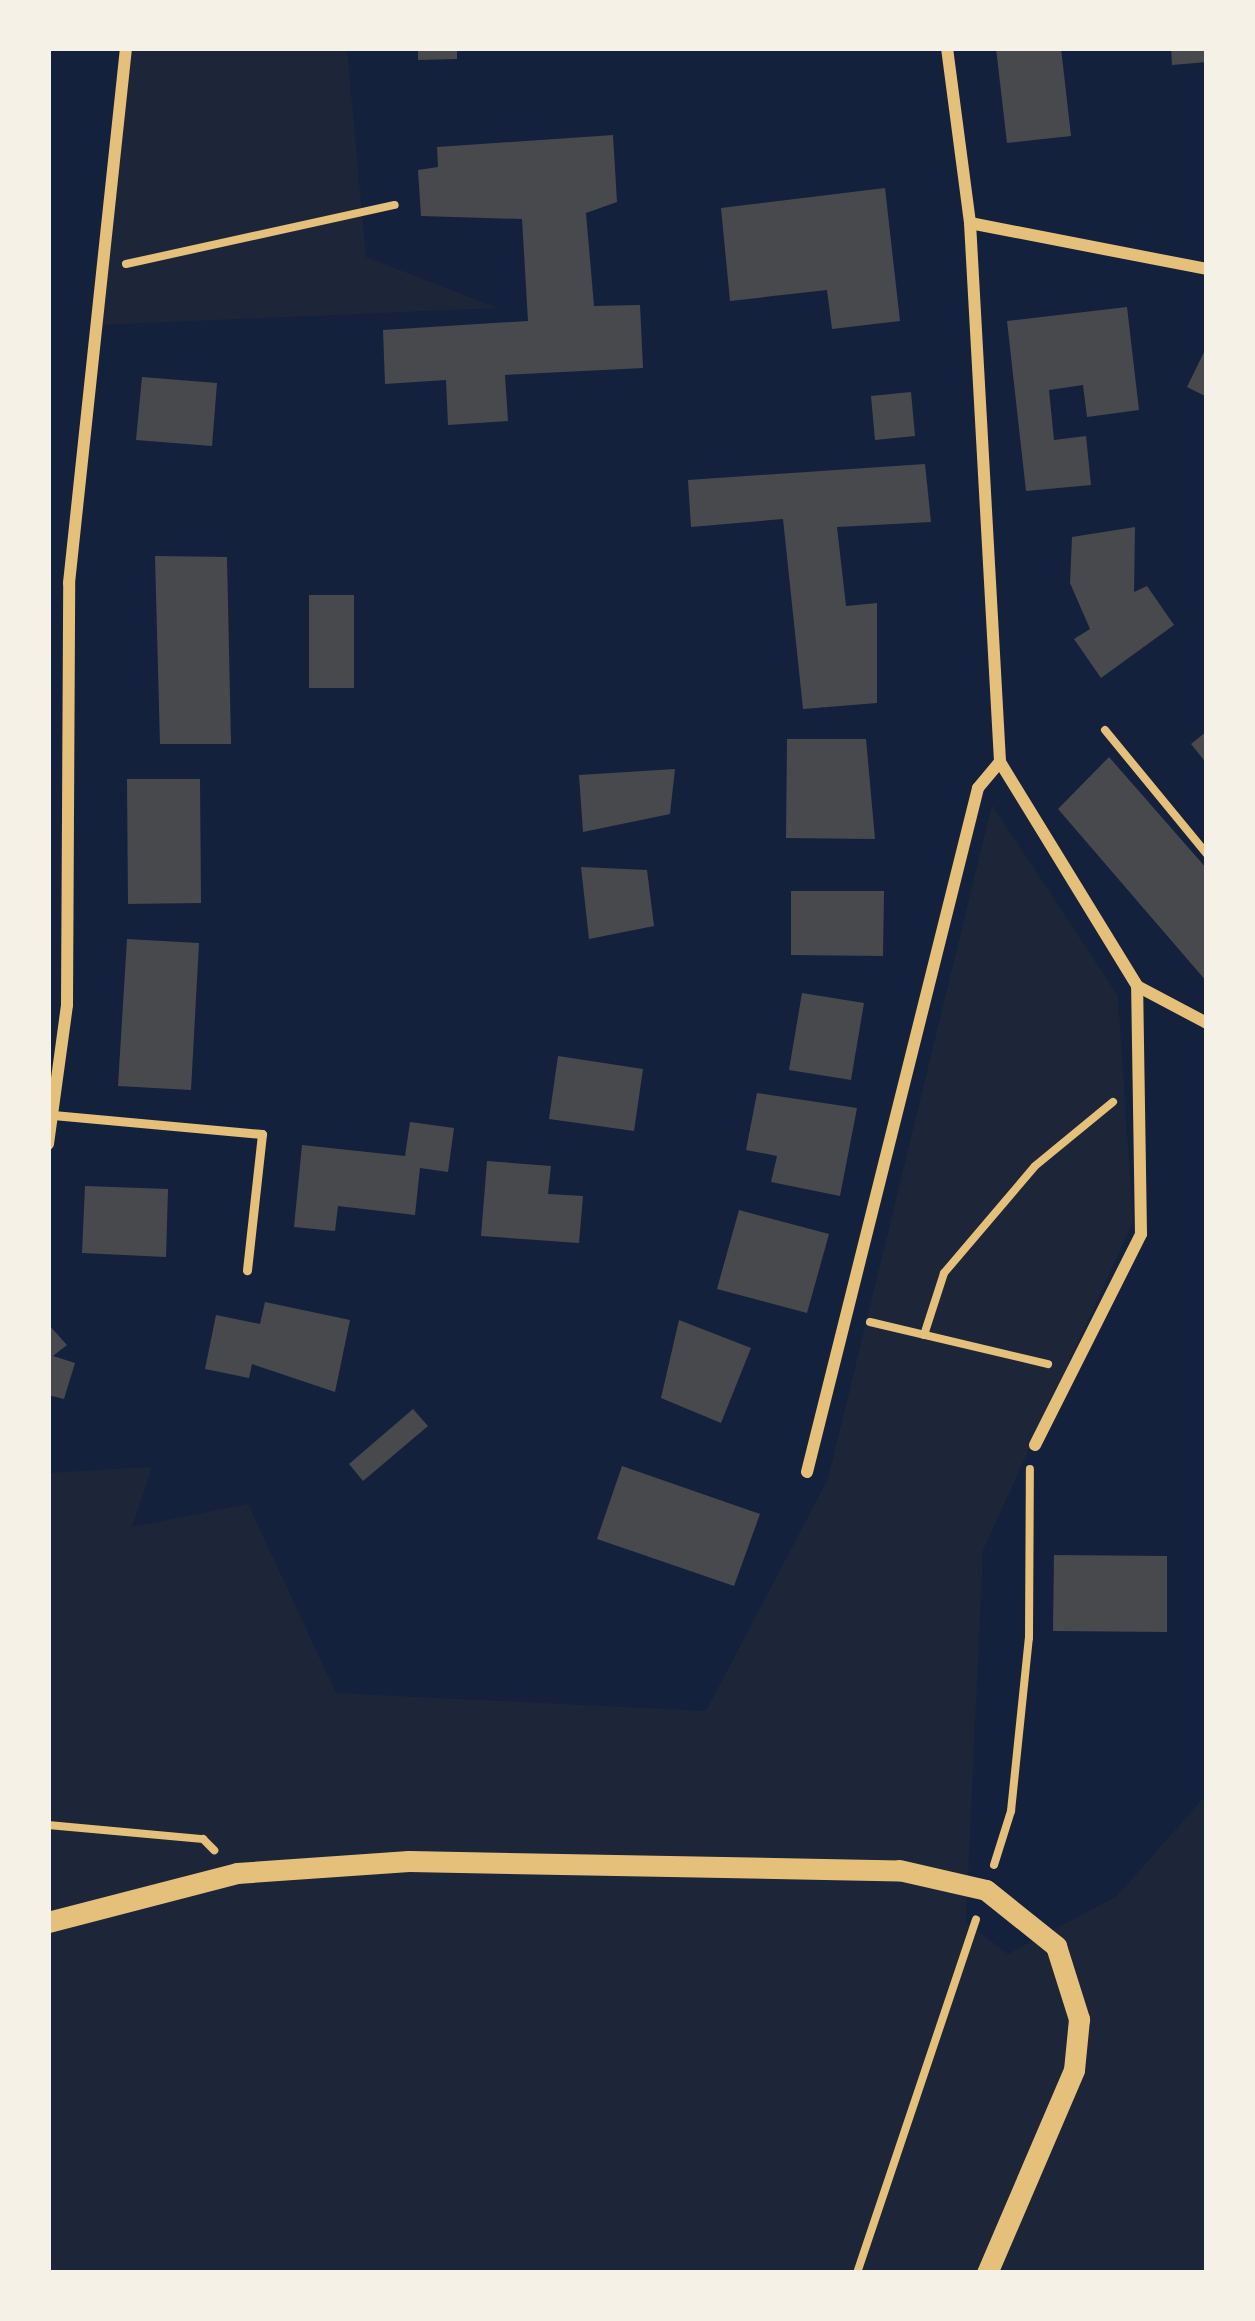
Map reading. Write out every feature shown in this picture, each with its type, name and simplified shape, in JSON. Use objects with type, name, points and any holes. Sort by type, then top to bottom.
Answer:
[{"type":"street","points":[[48,1144],[67,1005],[69,583],[96,271],[126,48]]},
{"type":"street","points":[[947,48],[970,224],[1000,762],[1137,986],[1207,1023]]},
{"type":"street","points":[[970,224],[1207,269]]},
{"type":"street","points":[[807,1472],[978,788],[1000,762]]},
{"type":"street","points":[[1035,1445],[1141,1234],[1137,986]]},
{"type":"street","points":[[48,1922],[237,1873],[581,1861],[899,1870],[986,1890],[1056,1946],[1079,2019],[1074,2070],[987,2273]]},
{"type":"lane","points":[[53,1115],[262,1134],[247,1270]]},
{"type":"path","points":[[96,271],[395,205]]},
{"type":"path","points":[[1105,730],[1207,854]]},
{"type":"path","points":[[924,1335],[944,1273],[1034,1166],[1137,1082]]},
{"type":"path","points":[[847,1317],[1072,1370]]},
{"type":"path","points":[[857,2273],[986,1890],[1016,1768],[1035,1445]]},
{"type":"path","points":[[48,1825],[203,1839],[237,1873]]},
{"type":"shaded area","points":[[127,48],[347,48],[366,257],[497,308],[99,325]]},
{"type":"shaded area","points":[[992,805],[1118,996],[1133,1222],[983,1550],[966,1922],[1008,1954],[1117,1896],[1207,1794],[1207,2273],[48,2273],[48,1473],[152,1467],[132,1527],[248,1504],[336,1693],[706,1711],[828,1479]]},
{"type":"building","points":[[418,48],[457,48],[457,59],[418,60]]},
{"type":"building","points":[[996,48],[1061,48],[1071,136],[1007,143]]},
{"type":"building","points":[[1171,48],[1207,48],[1207,62],[1172,65]]},
{"type":"building","points":[[613,135],[617,202],[586,213],[594,306],[640,305],[643,368],[505,375],[508,421],[448,425],[446,380],[385,384],[383,330],[528,321],[522,219],[421,216],[418,170],[438,167],[437,147]]},
{"type":"building","points":[[885,188],[900,321],[832,329],[827,290],[730,301],[721,208]]},
{"type":"building","points":[[1127,307],[1139,410],[1087,417],[1083,385],[1049,390],[1054,440],[1086,436],[1091,485],[1026,491],[1007,321]]},
{"type":"building","points":[[1207,346],[1207,397],[1187,387]]},
{"type":"building","points":[[142,377],[217,383],[212,446],[136,440]]},
{"type":"building","points":[[911,392],[915,436],[875,440],[871,396]]},
{"type":"building","points":[[925,464],[931,522],[837,527],[846,606],[877,603],[877,703],[803,709],[783,519],[691,527],[688,480]]},
{"type":"building","points":[[1135,527],[1134,592],[1147,586],[1174,625],[1101,678],[1074,639],[1090,629],[1070,583],[1072,537]]},
{"type":"building","points":[[155,556],[227,557],[231,744],[160,744]]},
{"type":"building","points":[[309,595],[354,595],[354,688],[309,688]]},
{"type":"building","points":[[1207,731],[1207,764],[1191,744]]},
{"type":"building","points":[[787,739],[866,739],[875,839],[786,838]]},
{"type":"building","points":[[1109,757],[1207,869],[1207,982],[1058,809]]},
{"type":"building","points":[[675,769],[670,814],[583,832],[579,775]]},
{"type":"building","points":[[127,779],[200,779],[201,903],[128,904]]},
{"type":"building","points":[[581,867],[647,870],[654,926],[589,939]]},
{"type":"building","points":[[791,891],[884,891],[883,956],[791,955]]},
{"type":"building","points":[[127,939],[199,943],[191,1090],[118,1086]]},
{"type":"building","points":[[802,993],[864,1003],[851,1080],[789,1070]]},
{"type":"building","points":[[558,1056],[643,1069],[634,1131],[549,1119]]},
{"type":"building","points":[[757,1093],[857,1108],[840,1196],[771,1182],[777,1156],[746,1150]]},
{"type":"building","points":[[410,1122],[454,1128],[448,1172],[420,1168],[415,1215],[338,1206],[335,1231],[294,1227],[302,1145],[405,1156]]},
{"type":"building","points":[[487,1161],[551,1166],[548,1194],[583,1196],[579,1243],[481,1236]]},
{"type":"building","points":[[85,1186],[168,1189],[166,1257],[82,1253]]},
{"type":"building","points":[[739,1210],[829,1234],[807,1313],[717,1289]]},
{"type":"building","points":[[265,1302],[350,1320],[335,1392],[252,1364],[249,1378],[205,1369],[216,1315],[260,1324]]},
{"type":"building","points":[[679,1320],[751,1348],[721,1423],[661,1398]]},
{"type":"building","points":[[48,1324],[67,1345],[53,1356],[75,1363],[64,1399],[48,1395]]},
{"type":"building","points":[[413,1409],[428,1426],[363,1481],[349,1464]]},
{"type":"building","points":[[622,1466],[760,1514],[734,1586],[597,1539]]},
{"type":"building","points":[[1054,1555],[1167,1556],[1167,1632],[1053,1631]]}]
